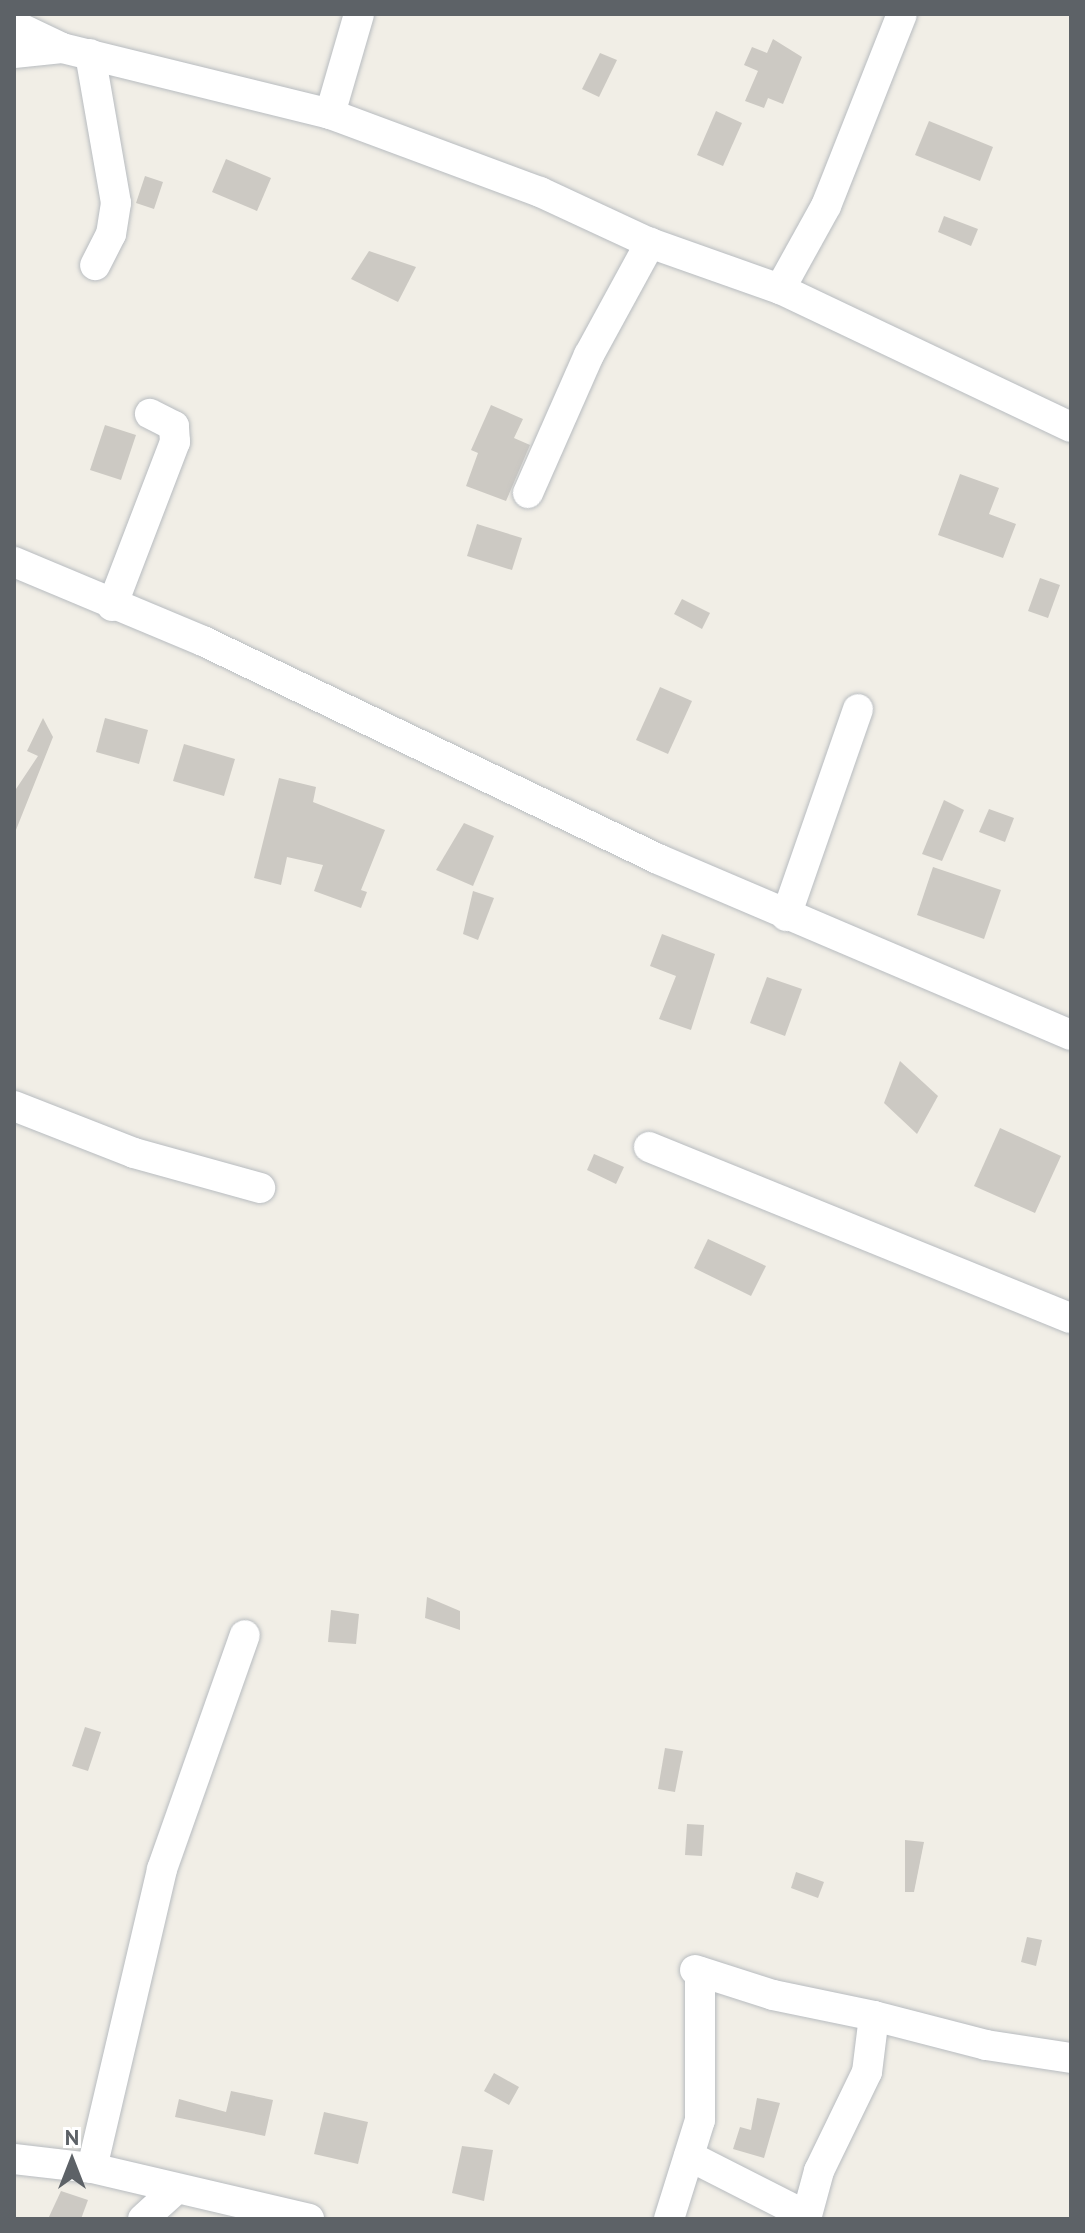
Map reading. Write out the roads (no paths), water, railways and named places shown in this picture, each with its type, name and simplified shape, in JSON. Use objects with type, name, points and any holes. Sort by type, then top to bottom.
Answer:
[{"type":"street","points":[[330,114],[359,14]]},
{"type":"street","points":[[780,289],[826,206],[902,14]]},
{"type":"street","points":[[14,25],[76,51],[330,114],[540,192],[650,243],[780,289],[1071,427]]},
{"type":"street","points":[[14,53],[76,51]]},
{"type":"street","points":[[76,51],[116,203],[111,234],[95,265]]},
{"type":"street","points":[[528,493],[589,355],[650,243]]},
{"type":"street","points":[[112,606],[175,442],[174,426],[150,414]]},
{"type":"street","points":[[14,562],[112,606],[203,641],[786,916],[1071,1035]]},
{"type":"street","points":[[786,916],[858,709]]},
{"type":"street","points":[[14,1106],[134,1153],[260,1188]]},
{"type":"street","points":[[649,1147],[1071,1318]]},
{"type":"street","points":[[92,2168],[162,1869],[245,1635]]},
{"type":"street","points":[[669,2219],[689,2156],[702,2093],[698,1971],[773,1995],[874,2016],[986,2045],[1071,2058]]},
{"type":"street","points":[[689,2156],[806,2218],[823,2162],[867,2072],[874,2016]]},
{"type":"street","points":[[14,2159],[92,2168],[175,2190],[309,2219]]},
{"type":"street","points":[[143,2219],[175,2190]]}]
